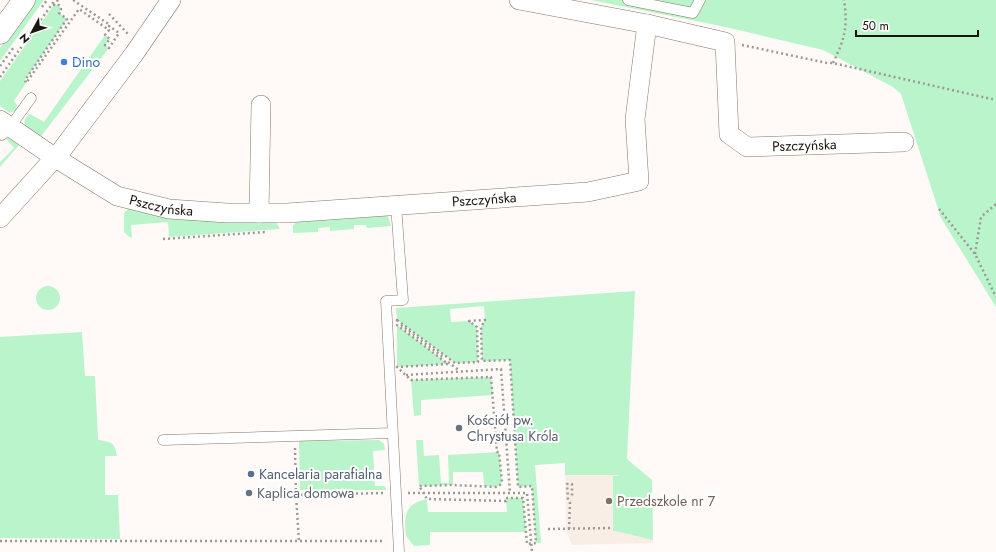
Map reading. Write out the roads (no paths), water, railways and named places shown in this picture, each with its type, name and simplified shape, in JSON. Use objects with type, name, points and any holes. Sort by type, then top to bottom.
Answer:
[{"type":"street","points":[[0,34],[24,0]]},
{"type":"street","points":[[0,218],[61,151],[134,54],[171,0]]},
{"type":"street","points":[[519,0],[647,24]]},
{"type":"street","name":"Pszczyńska","points":[[4,128],[117,196],[169,209],[227,213],[287,213],[588,192],[639,181],[635,119],[647,24],[726,42],[729,134],[747,147],[904,142]]},
{"type":"street","points":[[259,213],[261,105]]},
{"type":"lane","points":[[628,0],[693,13],[700,0]]},
{"type":"lane","points":[[4,128],[31,98]]},
{"type":"lane","points":[[396,205],[403,300],[386,301],[386,314],[399,552]]},
{"type":"lane","points":[[163,440],[392,433]]},
{"type":"place","name":"Dino","points":[[64,62]]},
{"type":"place","name":"Kościół pw. Chrystusa Króla","points":[[459,428]]},
{"type":"place","name":"Kancelaria parafialna","points":[[251,474]]},
{"type":"place","name":"Kaplica domowa","points":[[249,493]]},
{"type":"place","name":"Przedszkole nr 7","points":[[609,501]]}]
